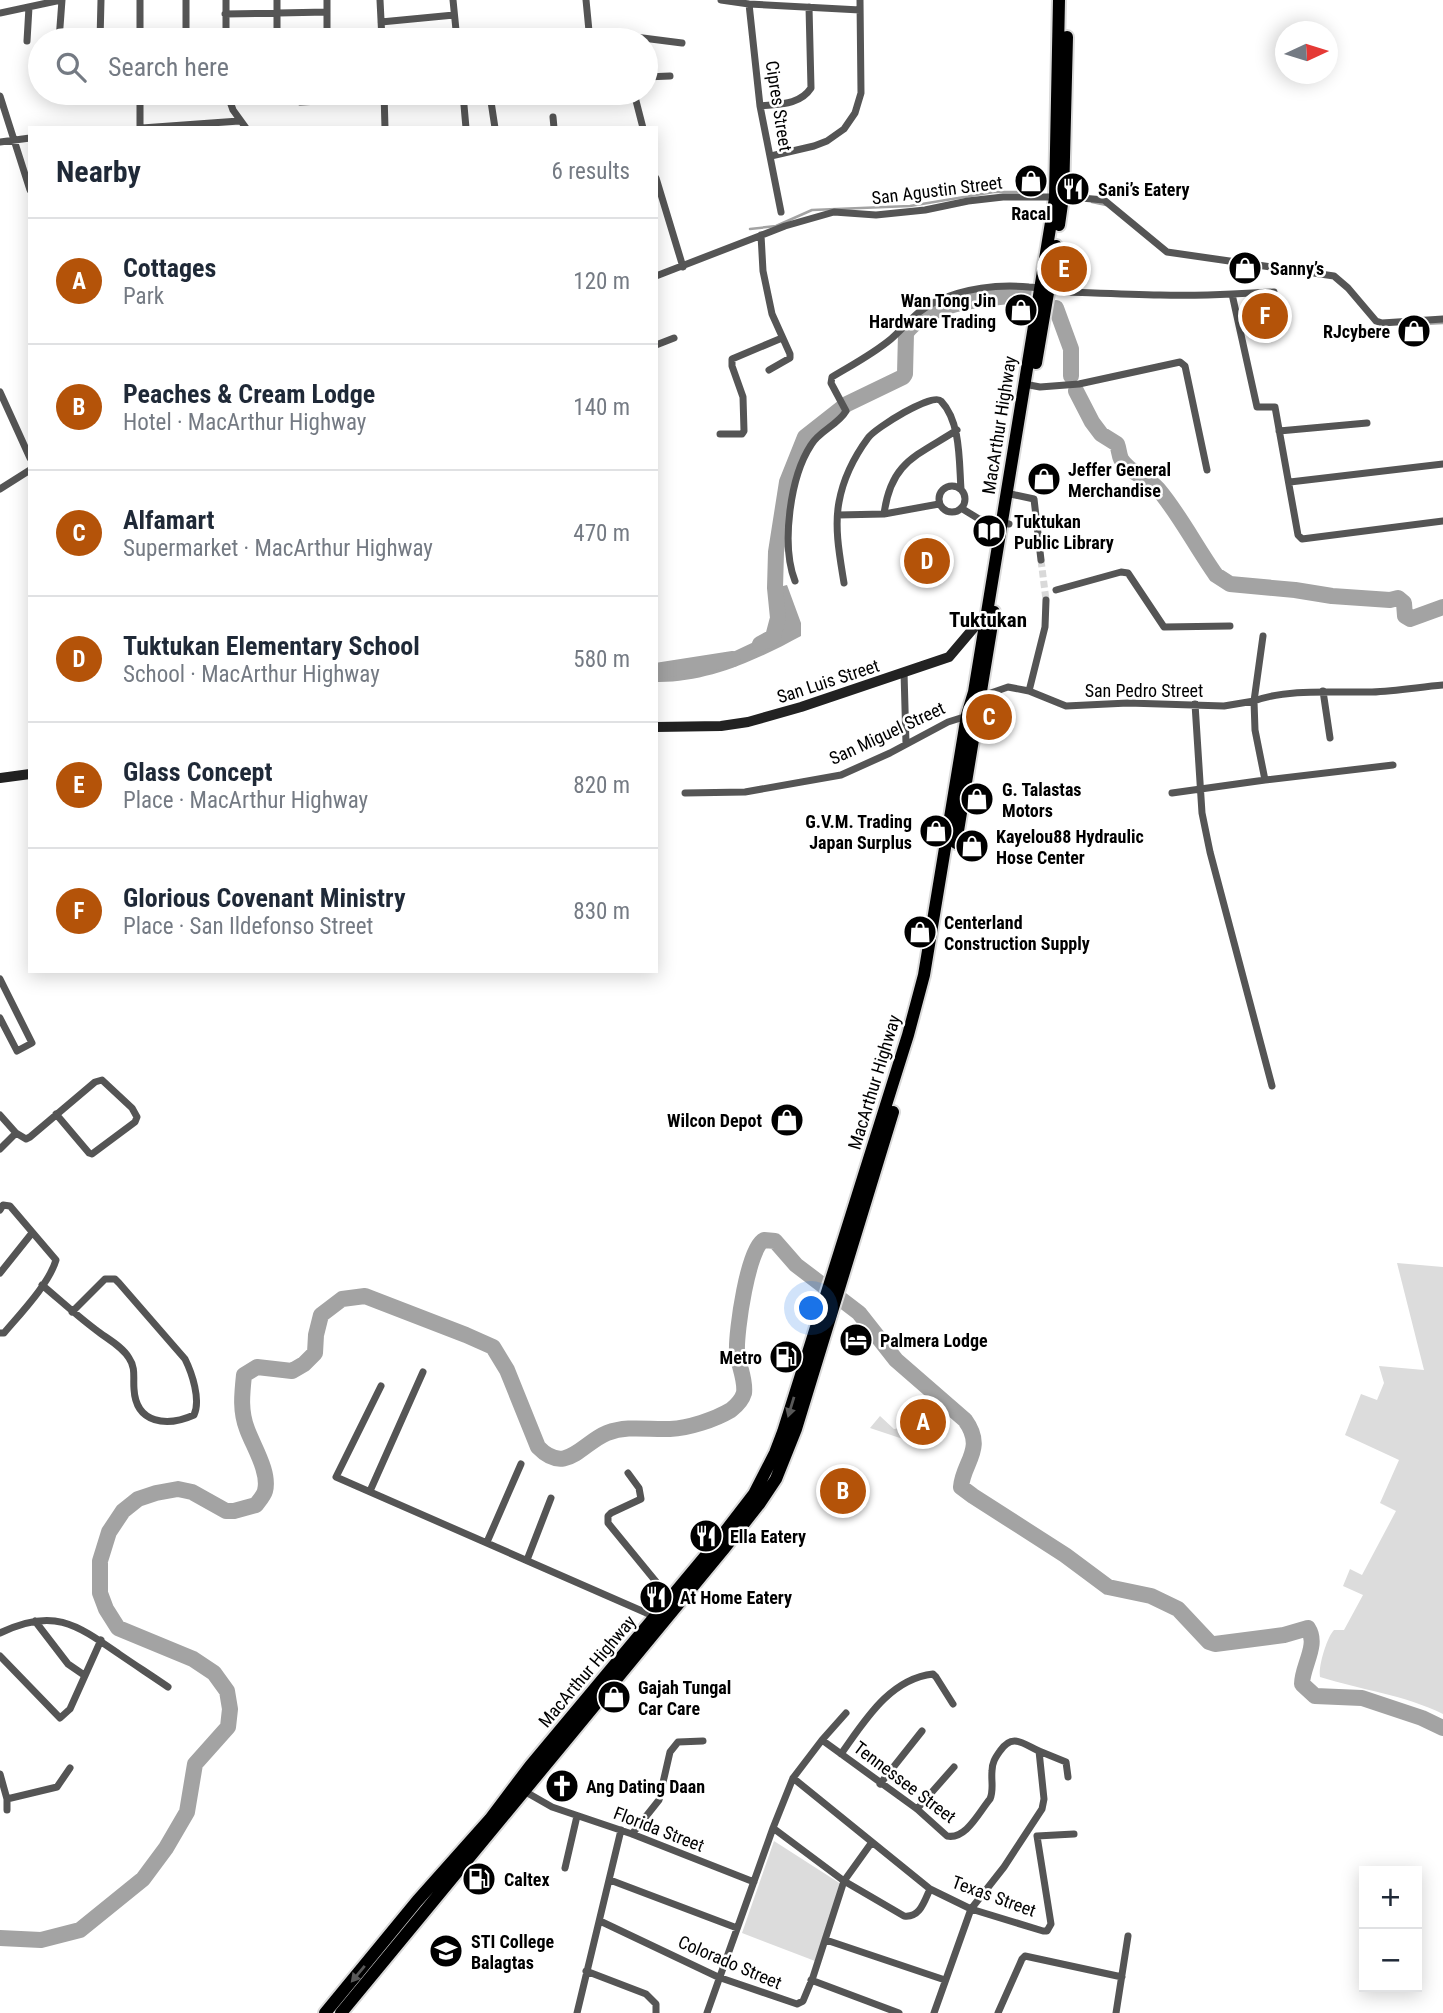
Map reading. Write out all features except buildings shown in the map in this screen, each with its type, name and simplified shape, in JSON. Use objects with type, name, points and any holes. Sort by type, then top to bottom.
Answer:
[{"type":"highway","name":"MacArthur Highway","points":[[1059,0],[1059,197]]},
{"type":"highway","name":"MacArthur Highway","points":[[341,2013],[520,1788],[660,1619],[754,1511],[776,1479],[796,1429],[830,1296],[918,1031],[932,976],[1059,197],[1067,0]]},
{"type":"highway","name":"MacArthur Highway","points":[[324,2013],[417,1901],[520,1788]]},
{"type":"street","points":[[0,13],[61,0],[60,28]]},
{"type":"street","points":[[100,28],[101,0]]},
{"type":"street","points":[[140,28],[141,0]]},
{"type":"street","points":[[186,0],[186,28]]},
{"type":"street","points":[[226,0],[226,28]]},
{"type":"street","points":[[277,0],[277,28]]},
{"type":"street","points":[[327,0],[327,28]]},
{"type":"street","points":[[380,0],[381,28]]},
{"type":"street","points":[[453,0],[456,28]]},
{"type":"street","points":[[586,0],[589,28]]},
{"type":"street","points":[[722,0],[860,10]]},
{"type":"street","points":[[771,156],[827,141],[844,128],[855,113],[861,93],[860,0]]},
{"type":"street","name":"Cipres Street","points":[[749,4],[760,106],[781,212]]},
{"type":"street","points":[[27,41],[29,7]]},
{"type":"street","points":[[760,106],[792,102],[805,97],[811,88],[810,7]]},
{"type":"street","points":[[225,14],[327,12]]},
{"type":"street","points":[[381,22],[454,15]]},
{"type":"street","points":[[658,40],[682,43]]},
{"type":"street","points":[[658,76],[670,76]]},
{"type":"street","points":[[0,96],[28,178]]},
{"type":"street","points":[[140,105],[141,126]]},
{"type":"street","points":[[232,105],[244,126]]},
{"type":"street","points":[[384,105],[385,126]]},
{"type":"street","points":[[464,105],[466,126]]},
{"type":"street","points":[[492,105],[495,126]]},
{"type":"street","points":[[637,105],[642,126]]},
{"type":"street","points":[[553,117],[554,126]]},
{"type":"street","points":[[187,126],[239,121]]},
{"type":"street","points":[[0,142],[28,138]]},
{"type":"street","points":[[658,185],[683,267]]},
{"type":"street","name":"San Agustin Street","points":[[658,275],[797,221],[834,212],[876,215],[1003,197],[1094,197],[1104,200],[1167,252],[1334,276],[1376,321],[1382,323],[1443,319]]},
{"type":"street","points":[[761,235],[762,271],[772,314],[790,358],[769,370]]},
{"type":"street","points":[[795,581],[789,556],[794,482],[812,442],[845,415],[831,383],[832,377],[891,340],[913,316],[933,302],[955,293],[1014,286],[1122,294],[1274,292]]},
{"type":"street","points":[[1232,294],[1257,407],[1275,407],[1298,535],[1302,539],[1443,521]]},
{"type":"street","points":[[658,344],[674,338]]},
{"type":"street","points":[[720,434],[738,435],[744,431],[743,397],[732,359],[782,338]]},
{"type":"street","points":[[1028,385],[1079,384],[1180,362],[1185,366],[1207,470]]},
{"type":"street","points":[[0,392],[28,454]]},
{"type":"street","points":[[844,583],[840,555],[839,502],[850,468],[874,431],[926,401],[935,398],[941,400],[957,430],[961,489],[965,501],[961,508],[952,512],[939,504],[939,496],[944,488],[954,485],[961,489]]},
{"type":"street","points":[[1279,431],[1367,423]]},
{"type":"street","points":[[884,513],[890,483],[901,467],[957,430]]},
{"type":"street","points":[[1290,482],[1443,464]]},
{"type":"street","points":[[0,489],[28,471]]},
{"type":"street","points":[[1010,494],[1034,499],[1041,560]]},
{"type":"street","points":[[838,514],[884,513],[939,504]]},
{"type":"street","points":[[961,508],[979,519],[1005,523]]},
{"type":"street","points":[[1056,590],[1121,572],[1128,573],[1164,627],[1230,626]]},
{"type":"street","points":[[1029,691],[1045,627],[1046,600]]},
{"type":"street","name":"San Luis Street","points":[[658,727],[721,726],[748,722],[801,707],[949,657],[977,624],[988,623]]},
{"type":"street","points":[[1263,636],[1254,701],[1255,730],[1265,780]]},
{"type":"street","points":[[904,672],[906,744]]},
{"type":"street","name":"San Pedro Street","points":[[978,692],[988,694],[1009,687],[1029,691],[1066,706],[1128,703],[1224,706],[1254,701],[1269,695],[1324,691],[1375,692],[1443,685]]},
{"type":"street","points":[[1324,691],[1330,738]]},
{"type":"street","points":[[1195,704],[1200,788],[1210,852],[1272,1086]]},
{"type":"street","name":"San Miguel Street","points":[[685,793],[745,792],[841,775],[948,722],[973,715]]},
{"type":"street","points":[[1172,793],[1393,765]]},
{"type":"street","points":[[0,778],[28,774]]},
{"type":"street","points":[[0,979],[32,1043],[17,1051],[0,1018]]},
{"type":"street","points":[[0,1115],[16,1133],[26,1139],[30,1137],[56,1114],[95,1082],[102,1080],[132,1108],[137,1117],[135,1122],[92,1154],[56,1114]]},
{"type":"street","points":[[0,1149],[16,1133]]},
{"type":"street","points":[[0,1210],[4,1206],[10,1206],[55,1256],[56,1261],[42,1285],[4,1333],[0,1333]]},
{"type":"street","points":[[0,1273],[33,1233]]},
{"type":"street","points":[[42,1285],[72,1312],[129,1358],[134,1372],[136,1404],[142,1413],[152,1420],[164,1421],[194,1415],[197,1409],[196,1400],[186,1359],[119,1283],[110,1278],[105,1279],[72,1312]]},
{"type":"street","points":[[370,1491],[423,1372]]},
{"type":"street","points":[[381,1386],[336,1477],[660,1619]]},
{"type":"street","points":[[487,1542],[521,1464]]},
{"type":"street","points":[[628,1473],[639,1488],[641,1499],[611,1513],[608,1523],[674,1603]]},
{"type":"street","points":[[527,1560],[551,1498]]},
{"type":"street","points":[[35,1621],[68,1664],[84,1675]]},
{"type":"street","points":[[0,1633],[35,1621],[73,1624],[168,1687]]},
{"type":"street","points":[[0,1656],[60,1718],[69,1709],[100,1640]]},
{"type":"street","points":[[841,1754],[869,1715],[898,1687],[915,1678],[933,1674],[953,1704]]},
{"type":"street","points":[[707,2013],[793,1779],[846,1713]]},
{"type":"street","points":[[880,1784],[922,1731]]},
{"type":"street","name":"Tennessee Street","points":[[822,1740],[917,1809],[947,1836],[959,1835],[990,1799],[993,1761],[1006,1743],[1017,1741],[1039,1751]]},
{"type":"street","points":[[632,1834],[659,1800],[670,1752],[678,1742],[704,1741]]},
{"type":"street","points":[[934,2013],[971,1909],[1004,1867],[1044,1805],[1039,1751],[1066,1762],[1068,1777]]},
{"type":"street","points":[[917,1809],[954,1767]]},
{"type":"street","points":[[7,1799],[57,1787],[70,1768]]},
{"type":"street","points":[[0,1774],[7,1810]]},
{"type":"street","name":"Texas Street","points":[[793,1779],[930,1889],[971,1909],[1047,1931],[1051,1924],[1037,1836]]},
{"type":"street","name":"Florida Street","points":[[520,1788],[552,1807],[632,1834],[754,1882]]},
{"type":"street","points":[[565,1868],[577,1816]]},
{"type":"street","points":[[773,1828],[844,1881],[904,1916],[914,1916],[918,1912],[930,1889]]},
{"type":"street","points":[[1029,1828],[1037,1836],[1074,1834]]},
{"type":"street","points":[[577,2013],[621,1830]]},
{"type":"street","name":"Colorado Street","points":[[600,1921],[718,1977],[797,2004],[803,2001],[844,1881],[872,1842]]},
{"type":"street","points":[[610,1880],[737,1928]]},
{"type":"street","points":[[1116,2013],[1128,1936]]},
{"type":"street","points":[[826,1940],[944,1980]]},
{"type":"street","points":[[1002,2012],[1025,1956],[1122,1977]]},
{"type":"street","points":[[586,1971],[646,1994],[656,2004],[656,2013]]},
{"type":"street","points":[[811,1980],[899,2013]]},
{"type":"shaded area","points":[[787,585],[801,623],[801,636],[767,653],[713,674],[694,679],[658,682],[658,671],[705,665],[777,631],[785,611],[775,588]]},
{"type":"shaded area","points":[[1397,1263],[1443,1267],[1443,1714],[1398,1697],[1320,1677],[1322,1660],[1331,1634],[1334,1630],[1344,1630],[1363,1595],[1343,1586],[1350,1569],[1362,1575],[1396,1511],[1380,1503],[1399,1460],[1345,1435],[1361,1394],[1377,1400],[1384,1383],[1379,1366],[1424,1370]]},
{"type":"shaded area","points":[[922,1401],[936,1420],[915,1443],[870,1428],[880,1416],[894,1429],[908,1427],[915,1417],[915,1409]]},
{"type":"shaded area","points":[[774,1841],[841,1884],[815,1961],[742,1933]]},
{"type":"waterway","points":[[750,229],[776,226],[812,210],[910,206],[994,192],[1018,192]]},
{"type":"waterway","points":[[1092,202],[1106,205]]},
{"type":"waterway","points":[[760,644],[773,637],[778,618],[776,552],[787,482],[805,437],[847,404],[903,377],[906,333],[917,322],[946,307],[1029,294]]},
{"type":"waterway","points":[[1056,308],[1071,349],[1071,376]]},
{"type":"waterway","points":[[1422,324],[1443,323]]},
{"type":"waterway","points":[[1076,391],[1101,434],[1117,444],[1125,464],[1158,489],[1216,575],[1230,584],[1332,596],[1390,600],[1398,598],[1404,603],[1405,616],[1410,619],[1443,607]]},
{"type":"waterway","points":[[658,671],[733,659]]},
{"type":"waterway","points":[[0,1938],[41,1940],[80,1930],[143,1879],[166,1848],[187,1812],[195,1764],[228,1727],[230,1709],[227,1691],[214,1673],[193,1659],[118,1628],[100,1593],[100,1561],[109,1532],[123,1511],[138,1499],[178,1489],[192,1492],[226,1511],[256,1505],[266,1484],[263,1468],[243,1416],[244,1375],[257,1367],[292,1371],[304,1364],[315,1353],[321,1315],[342,1299],[365,1296],[493,1347],[507,1370],[538,1447],[548,1455],[566,1458],[607,1433],[631,1428],[685,1427],[717,1417],[737,1405],[744,1393],[737,1341],[748,1273],[758,1246],[764,1240],[775,1241],[796,1265],[859,1313],[896,1360],[965,1420],[974,1439],[972,1455],[961,1487],[973,1496],[1065,1555],[1108,1587],[1151,1596],[1178,1609],[1209,1642],[1215,1644],[1284,1635],[1308,1628],[1312,1641],[1302,1684],[1315,1696],[1362,1698],[1443,1728]]},
{"type":"tunnel","points":[[1041,560],[1046,600]]},
{"type":"place","name":"Racal","points":[[1031,181]]},
{"type":"place","name":"Sani’s Eatery","points":[[1073,189]]},
{"type":"place","name":"Sanny’s","points":[[1245,268]]},
{"type":"place","name":"Glass Concept","points":[[1064,269]]},
{"type":"place","name":"Wan Tong Jin Hardware Trading","points":[[1021,310]]},
{"type":"place","name":"Glorious Covenant Ministry","points":[[1265,316]]},
{"type":"place","name":"RJcybere","points":[[1414,331]]},
{"type":"place","name":"Jeffer General Merchandise","points":[[1044,479]]},
{"type":"place","name":"Tuktukan Public Library","points":[[989,531]]},
{"type":"place","name":"Tuktukan Elementary School","points":[[927,561]]},
{"type":"place","name":"Alfamart","points":[[989,717]]},
{"type":"place","name":"G. Talastas Motors","points":[[977,799]]},
{"type":"place","name":"G.V.M. Trading Japan Surplus","points":[[936,831]]},
{"type":"place","name":"Kayelou88 Hydraulic Hose Center","points":[[972,846]]},
{"type":"place","name":"Centerland Construction Supply","points":[[920,932]]},
{"type":"place","name":"Wilcon Depot","points":[[787,1120]]},
{"type":"place","name":"Palmera Lodge","points":[[856,1340]]},
{"type":"place","name":"Metro","points":[[786,1357]]},
{"type":"place","name":"Cottages","points":[[923,1422]]},
{"type":"place","name":"Peaches & Cream Lodge","points":[[843,1491]]},
{"type":"place","name":"Ella Eatery","points":[[706,1536]]},
{"type":"place","name":"At Home Eatery","points":[[656,1597]]},
{"type":"place","name":"Gajah Tungal Car Care","points":[[614,1697]]},
{"type":"place","name":"Ang Dating Daan","points":[[562,1786]]},
{"type":"place","name":"Caltex","points":[[479,1879]]},
{"type":"place","name":"STI College Balagtas","points":[[446,1951]]},
{"type":"district","name":"Tuktukan","points":[[988,620]]}]
